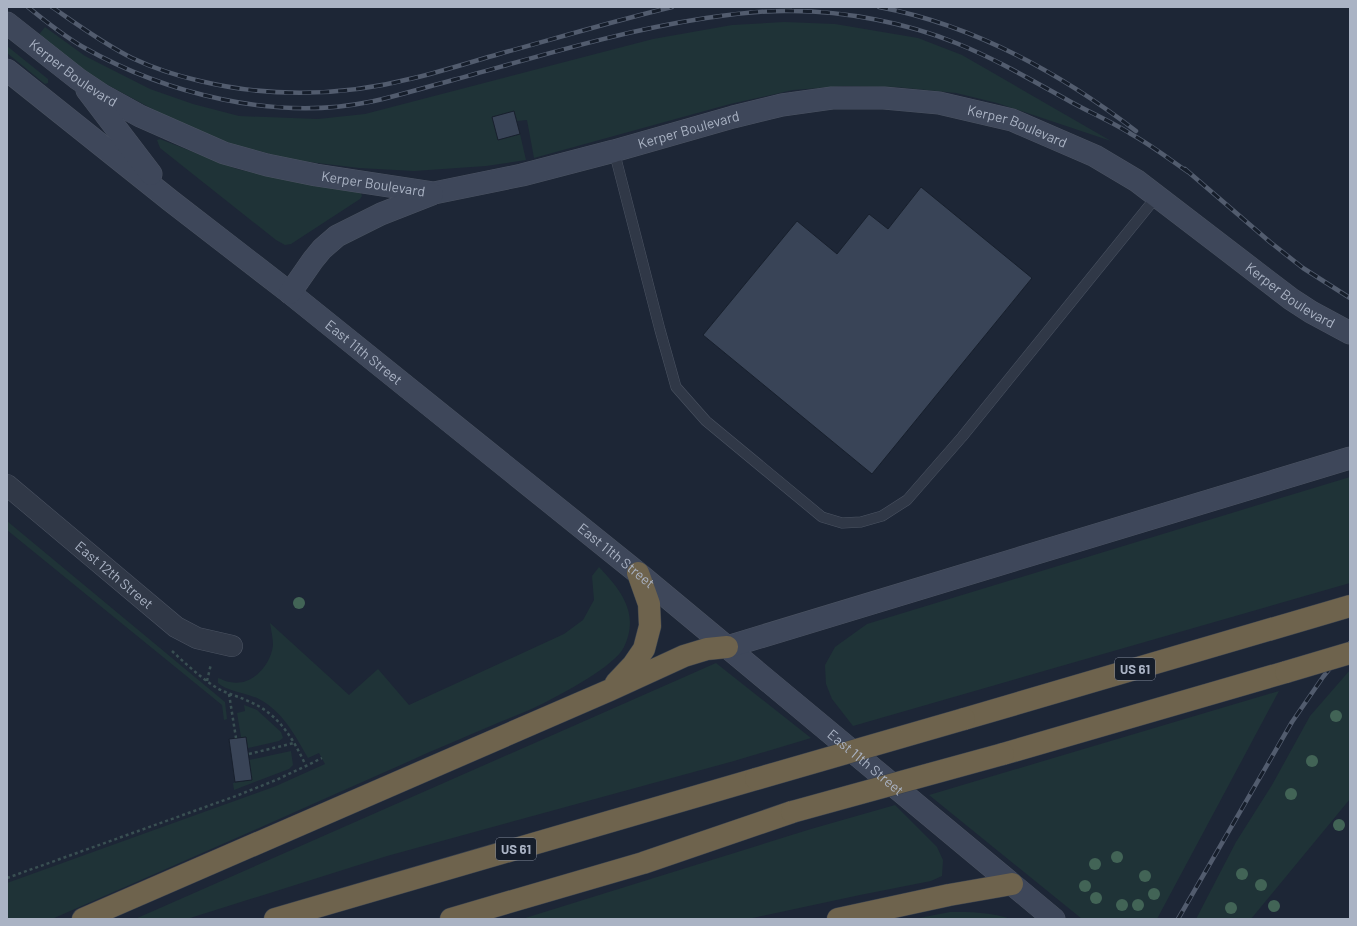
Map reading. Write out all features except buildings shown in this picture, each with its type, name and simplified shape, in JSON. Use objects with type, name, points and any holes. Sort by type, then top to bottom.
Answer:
[{"type":"highway","points":[[610,690],[633,665],[644,649],[650,626],[649,604],[638,573]]},
{"type":"highway","name":"US 61","points":[[275,919],[1350,606]]},
{"type":"highway","points":[[83,919],[610,690],[684,656],[727,647]]},
{"type":"highway","points":[[451,919],[643,863],[792,812],[1003,754],[1350,653]]},
{"type":"highway","points":[[838,919],[949,895],[1012,884]]},
{"type":"main road","name":"Kerper Boulevard","points":[[7,23],[78,79],[102,95],[140,116],[224,153],[267,165],[316,175],[434,193],[522,175],[782,105],[832,98],[892,99],[939,103],[1012,120],[1095,156],[1137,181],[1285,295],[1311,312],[1350,333]]},
{"type":"main road","points":[[7,70],[171,201]]},
{"type":"main road","points":[[78,79],[171,201]]},
{"type":"main road","points":[[290,293],[305,270],[336,236],[381,214],[434,193]]},
{"type":"main road","name":"East 11th Street","points":[[171,201],[290,293],[638,573],[1054,919]]},
{"type":"main road","points":[[727,647],[1350,458]]},
{"type":"street","name":"East 12th Street","points":[[7,485],[176,627],[198,638],[232,646]]},
{"type":"lane","points":[[614,151],[676,387],[706,421],[822,517],[842,523],[861,522],[882,516],[907,500],[962,437],[1157,196]]},
{"type":"path","points":[[229,694],[236,738]]},
{"type":"path","points":[[249,754],[294,743]]},
{"type":"path","points":[[7,878],[236,796],[306,766]]},
{"type":"green space","points":[[784,22],[835,24],[918,38],[962,55],[1111,141],[997,103],[956,93],[896,87],[844,86],[793,90],[730,104],[534,158],[527,120],[517,121],[514,111],[492,117],[498,140],[520,134],[526,160],[486,166],[414,171],[359,168],[293,160],[232,144],[184,126],[91,76],[37,37],[45,27],[85,56],[150,89],[193,104],[239,116],[318,119],[365,114],[653,39],[732,25]]},
{"type":"green space","points":[[7,46],[48,79],[48,83],[45,84],[7,53]]},
{"type":"green space","points":[[160,139],[237,169],[296,182],[357,192],[361,193],[362,196],[360,199],[291,244],[285,245],[276,240],[160,148],[157,140]]},
{"type":"green space","points":[[1350,477],[1350,583],[853,726],[832,699],[826,684],[825,665],[835,647],[867,624]]},
{"type":"green space","points":[[7,521],[225,702],[227,719],[224,720],[222,705],[7,530]]},
{"type":"green space","points":[[599,567],[621,594],[626,603],[630,624],[628,635],[624,647],[619,654],[600,670],[575,686],[528,711],[427,753],[52,919],[7,919],[7,883],[276,786],[325,764],[319,753],[308,758],[288,725],[275,710],[259,699],[231,690],[218,683],[218,678],[228,682],[238,683],[253,678],[259,673],[269,660],[273,645],[270,623],[349,695],[378,669],[409,705],[564,634],[583,620],[594,600],[592,576]]},
{"type":"green space","points":[[716,663],[811,738],[734,761],[387,856],[187,919],[135,919]]},
{"type":"green space","points":[[1350,670],[1350,799],[1251,919],[1196,919],[1236,842],[1272,785],[1310,716]]},
{"type":"green space","points":[[1279,691],[1157,919],[1082,919],[929,795]]},
{"type":"green space","points":[[244,705],[257,710],[281,732],[283,738],[279,741],[248,748],[246,737],[241,737],[237,713],[245,711]]},
{"type":"green space","points":[[291,751],[293,765],[289,769],[234,790],[233,783],[252,780],[249,760]]},
{"type":"green space","points":[[895,805],[937,847],[943,860],[942,876],[931,881],[748,919],[522,919],[811,829]]},
{"type":"green space","points":[[950,912],[973,912],[1011,919],[914,919]]},
{"type":"railway","points":[[28,7],[83,47],[115,64],[149,78],[185,90],[222,99],[259,105],[296,108],[333,107],[369,102],[610,37],[674,23],[771,11],[833,13],[897,24],[937,36],[986,56],[1124,130],[1153,147],[1188,172]]},
{"type":"railway","points":[[52,7],[111,47],[140,62],[166,71],[192,79],[227,86],[254,90],[307,93],[361,88],[414,78],[672,7]]},
{"type":"railway","points":[[879,7],[914,15],[949,26],[1015,54],[1077,90],[1136,131]]},
{"type":"railway","points":[[1185,169],[1270,242],[1303,268],[1350,298]]},
{"type":"railway","points":[[1178,919],[1292,722],[1323,677],[1350,643]]}]
